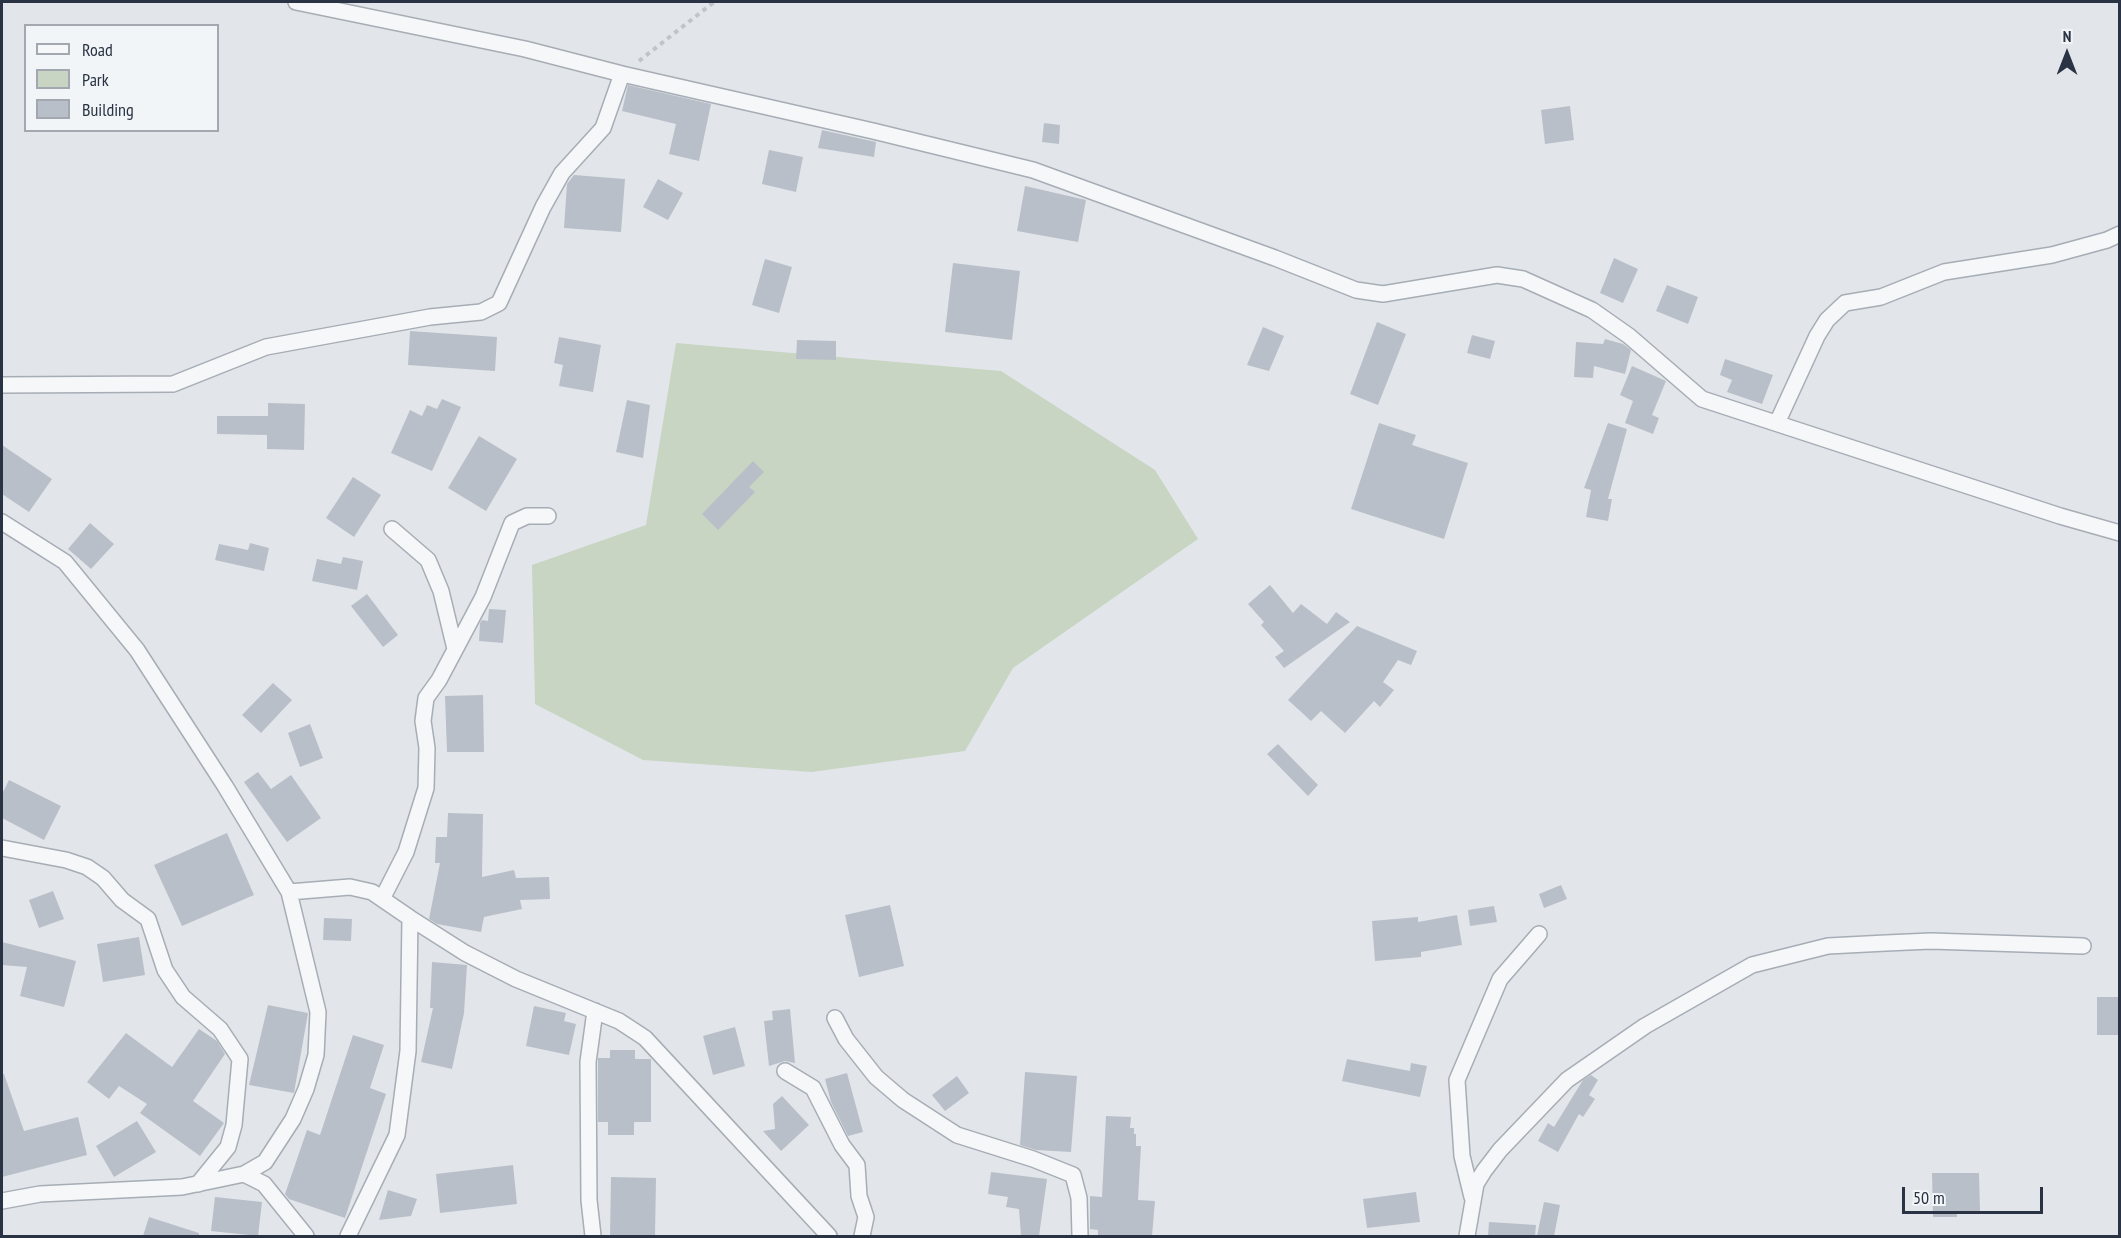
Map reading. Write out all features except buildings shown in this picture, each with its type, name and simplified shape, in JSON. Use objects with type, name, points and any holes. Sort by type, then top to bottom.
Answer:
[{"type":"street","points":[[296,2],[525,49],[622,74],[830,120],[1033,170],[1356,290],[1383,294],[1497,275],[1523,279],[1592,310],[1629,336],[1702,399],[2060,516],[2120,533]]},
{"type":"street","points":[[2,385],[173,384],[266,347],[429,317],[481,312],[490,308],[498,303],[543,207],[562,173],[603,128],[622,74]]},
{"type":"street","points":[[1777,423],[1817,336],[1827,320],[1845,303],[1881,297],[1944,272],[2052,255],[2107,240],[2120,234]]},
{"type":"street","points":[[382,899],[406,852],[426,788],[427,747],[423,707],[426,698],[439,680],[483,597],[512,523],[527,516],[548,516]]},
{"type":"street","points":[[2,522],[65,562],[137,650],[225,786],[289,892],[318,1012],[316,1054],[306,1089],[288,1127],[265,1162],[244,1174],[198,1184],[40,1194],[2,1201]]},
{"type":"street","points":[[392,529],[428,560],[441,591],[455,649]]},
{"type":"street","points":[[2,848],[66,860],[87,867],[103,878],[122,900],[148,919],[165,970],[183,997],[220,1029],[240,1059],[234,1125],[228,1147],[198,1184]]},
{"type":"street","points":[[289,892],[350,887],[372,892],[465,953],[516,979],[619,1021],[645,1038],[828,1236]]},
{"type":"street","points":[[348,1236],[397,1134],[408,1051],[410,918]]},
{"type":"street","points":[[1472,1200],[1462,1156],[1457,1080],[1500,979],[1539,934]]},
{"type":"street","points":[[1467,1236],[1476,1184],[1500,1149],[1567,1080],[1645,1026],[1752,965],[1828,946],[1931,941],[2083,946]]},
{"type":"street","points":[[593,1236],[589,1200],[588,1062],[595,1011]]},
{"type":"street","points":[[835,1018],[846,1039],[876,1077],[903,1100],[957,1135],[1033,1159],[1073,1175],[1079,1198],[1080,1236]]},
{"type":"street","points":[[785,1071],[813,1088],[842,1144],[856,1164],[859,1196],[866,1217],[861,1236]]},
{"type":"street","points":[[244,1174],[264,1184],[306,1236]]},
{"type":"path","points":[[622,74],[714,2]]},
{"type":"green space","points":[[676,343],[1001,371],[1155,470],[1198,539],[1013,668],[965,751],[812,772],[643,760],[535,704],[532,565],[646,525]]}]
